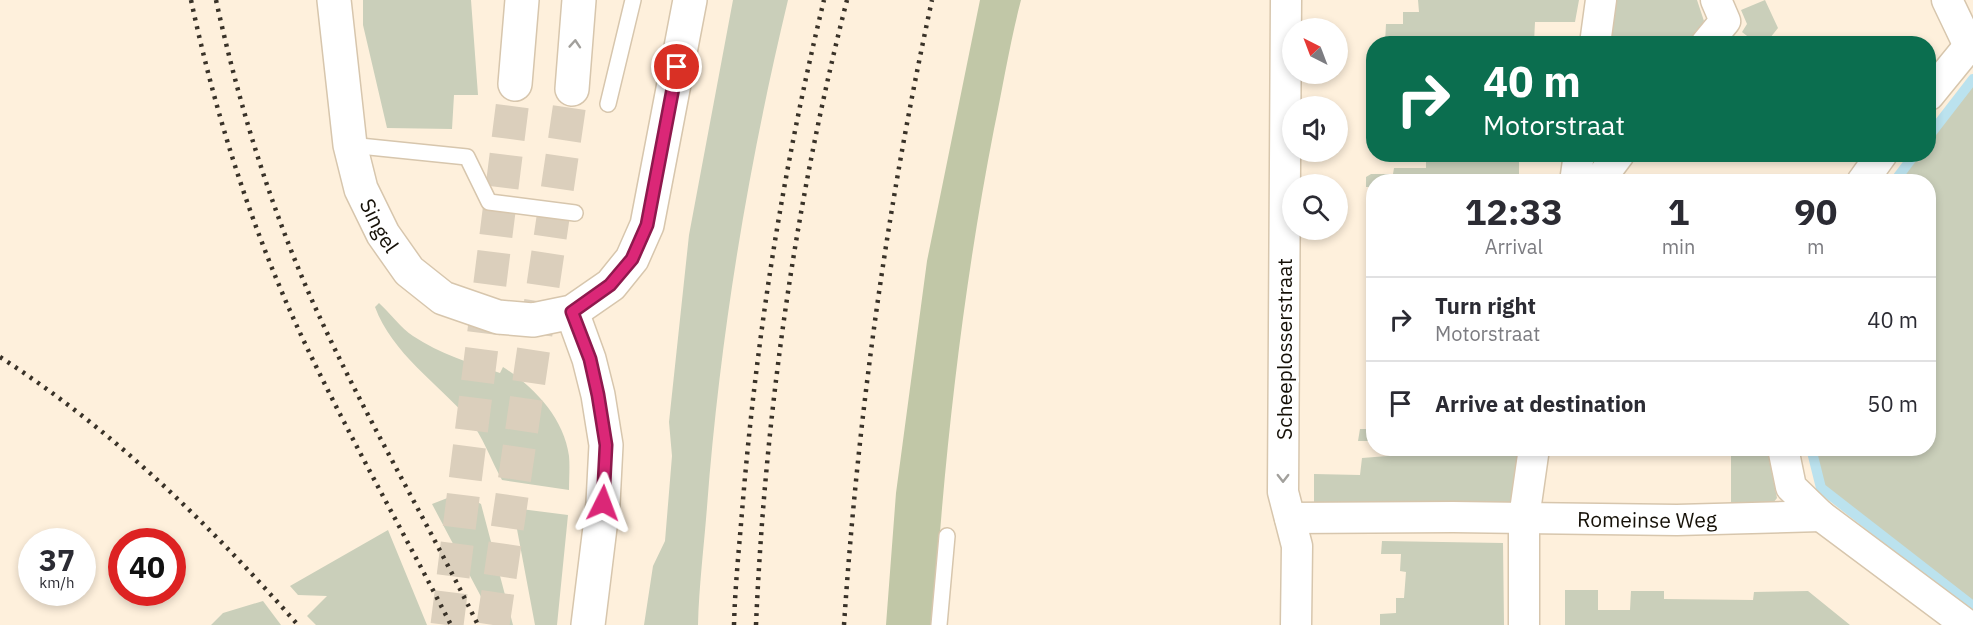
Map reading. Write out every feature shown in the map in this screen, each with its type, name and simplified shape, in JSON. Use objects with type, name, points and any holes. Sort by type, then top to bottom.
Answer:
[{"type":"main road","name":"Singel","points":[[334,0],[350,145],[361,189],[383,234],[409,271],[443,298],[498,317],[533,320],[572,312]]},
{"type":"main road","points":[[515,84],[522,0]]},
{"type":"main road","points":[[572,89],[579,0]]},
{"type":"main road","points":[[588,625],[603,503],[606,445],[590,359],[572,312],[610,285],[632,259],[647,225],[690,0]]},
{"type":"street","name":"Scheeplosserstraat","points":[[1286,0],[1283,492],[1297,546],[1296,625]]},
{"type":"street","points":[[1596,36],[1601,0]]},
{"type":"street","points":[[1713,36],[1725,21],[1716,0]]},
{"type":"street","points":[[1936,87],[1971,45],[1947,0]]},
{"type":"street","points":[[1524,625],[1524,518],[1533,456]]},
{"type":"street","points":[[1785,456],[1791,487],[1821,516],[1967,625]]},
{"type":"street","name":"Romeinse Weg","points":[[1290,518],[1677,520],[1821,516]]},
{"type":"lane","points":[[608,104],[633,0]]},
{"type":"lane","points":[[350,145],[467,157],[489,202],[575,213]]},
{"type":"lane","points":[[939,625],[946,536]]},
{"type":"green space","points":[[363,0],[471,0],[478,95],[454,95],[452,129],[387,128],[363,25]]},
{"type":"green space","points":[[733,0],[788,0],[760,126],[737,252],[713,443],[698,625],[644,625],[653,566],[665,541],[672,456],[669,422],[689,235]]},
{"type":"green space","points":[[980,0],[1021,0],[983,191],[964,314],[949,438],[933,625],[886,625],[896,493],[927,261]]},
{"type":"green space","points":[[1418,0],[1579,0],[1575,22],[1535,22],[1534,36],[1385,36],[1386,24],[1403,24],[1403,12],[1419,12]]},
{"type":"green space","points":[[1613,0],[1697,0],[1704,21],[1693,36],[1608,36]]},
{"type":"green space","points":[[1765,0],[1778,28],[1772,36],[1747,36],[1742,32],[1747,24],[1741,10]]},
{"type":"green space","points":[[1973,79],[1973,606],[1821,488],[1813,456],[1936,456],[1936,174],[1900,174],[1909,162],[1936,162],[1936,127]]},
{"type":"green space","points":[[1426,162],[1519,162],[1519,174],[1393,174],[1394,168],[1426,168]]},
{"type":"green space","points":[[379,303],[404,329],[423,342],[455,358],[500,373],[503,367],[526,384],[546,405],[561,429],[569,456],[569,490],[502,480],[474,425],[416,367],[392,339],[375,307]]},
{"type":"green space","points":[[1360,429],[1366,429],[1366,441],[1358,441]]},
{"type":"green space","points":[[1519,456],[1514,502],[1314,502],[1314,474],[1360,475],[1362,458]]},
{"type":"green space","points":[[1731,456],[1768,456],[1777,498],[1773,503],[1731,503]]},
{"type":"green space","points":[[450,497],[468,497],[481,504],[513,625],[496,625],[432,504]]},
{"type":"green space","points":[[513,508],[568,515],[557,625],[535,625]]},
{"type":"green space","points":[[388,530],[427,625],[316,625],[307,616],[327,596],[298,595],[290,586]]},
{"type":"green space","points":[[1382,541],[1503,543],[1504,625],[1380,625],[1380,614],[1396,613],[1396,598],[1404,598],[1406,572],[1400,571],[1401,554],[1381,554]]},
{"type":"green space","points":[[1565,590],[1598,590],[1598,610],[1630,610],[1631,591],[1664,591],[1664,599],[1753,600],[1754,592],[1808,591],[1850,625],[1565,625]]},
{"type":"green space","points":[[263,601],[281,625],[211,625],[223,613]]},
{"type":"waterway","points":[[1936,127],[1973,79]]},
{"type":"waterway","points":[[1900,174],[1909,162]]},
{"type":"waterway","points":[[1813,456],[1821,488],[1973,606]]},
{"type":"tunnel","points":[[447,625],[515,84]]},
{"type":"tunnel","points":[[493,625],[572,89]]},
{"type":"railway","points":[[191,0],[226,136],[273,270],[328,390],[451,625]]},
{"type":"railway","points":[[216,0],[234,76],[268,189],[311,298],[330,340],[478,625]]},
{"type":"railway","points":[[734,625],[748,447],[763,318],[796,127],[824,0]]},
{"type":"railway","points":[[756,625],[767,467],[785,310],[812,154],[847,0]]},
{"type":"railway","points":[[844,625],[857,468],[876,311],[901,155],[932,0]]},
{"type":"railway","points":[[0,357],[82,415],[158,480],[230,551],[298,625]]},
{"type":"route","points":[[603,503],[606,445],[598,395],[590,359],[572,312],[610,285],[632,259],[647,225],[677,67]]}]
